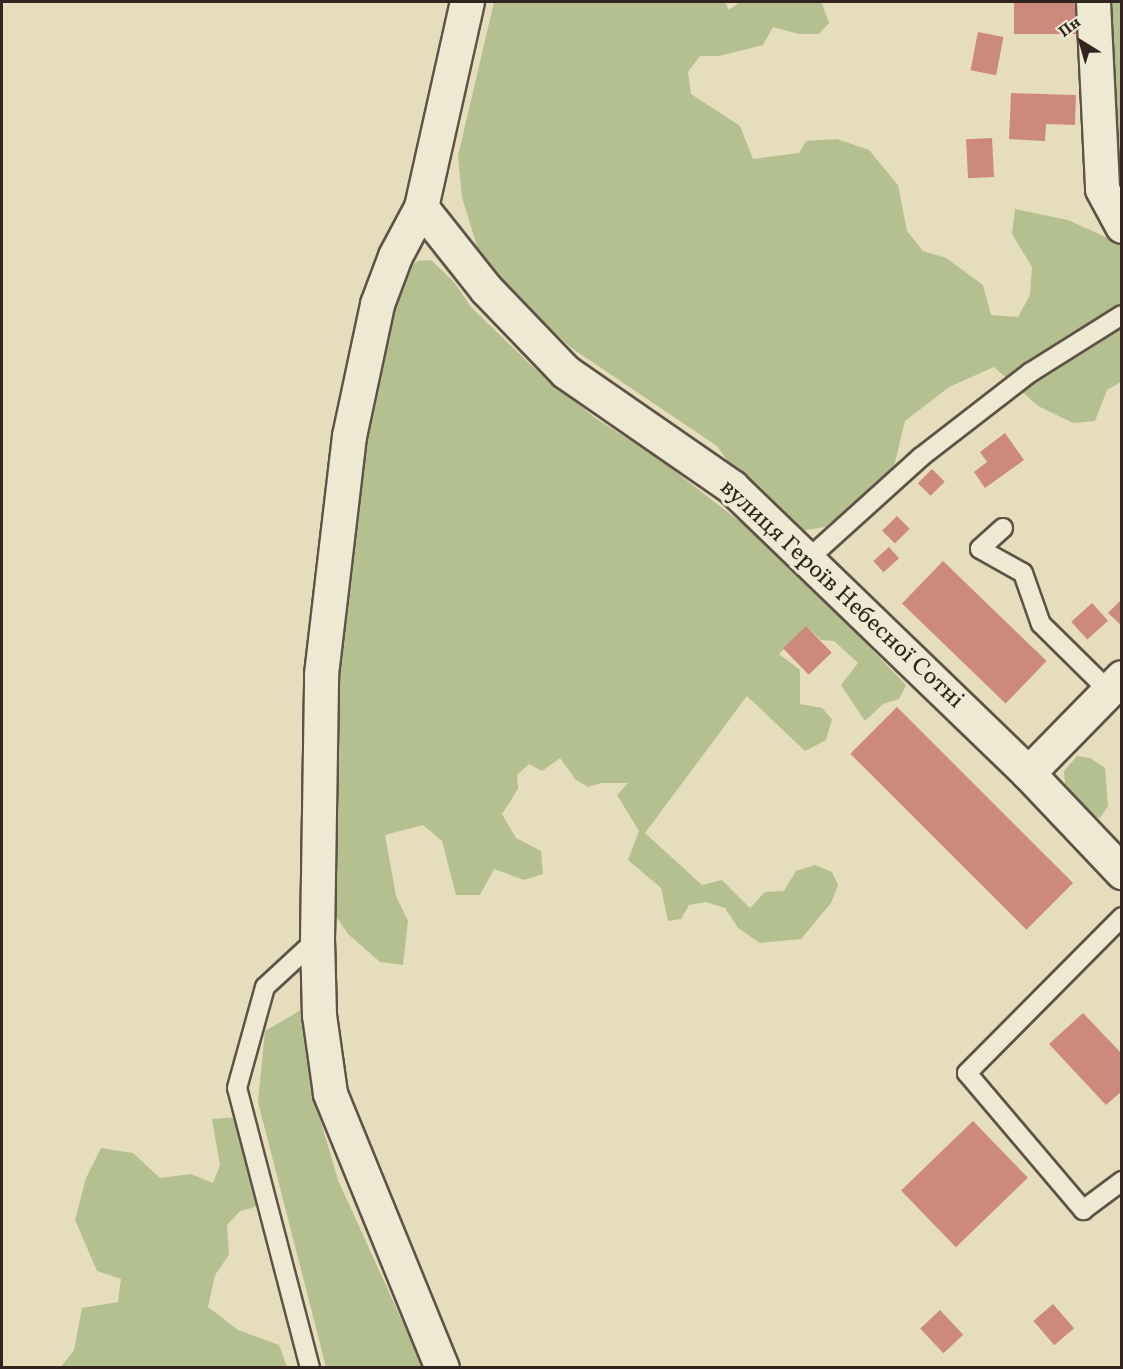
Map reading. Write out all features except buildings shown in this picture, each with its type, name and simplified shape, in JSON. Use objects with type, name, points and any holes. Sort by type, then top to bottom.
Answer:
[{"type":"street","points":[[442,1368],[330,1093],[319,1015],[317,939],[321,674],[349,436],[377,304],[395,256],[421,207],[467,2]]},
{"type":"street","points":[[1093,2],[1102,189],[1122,226]]},
{"type":"street","name":"вулиця Героїв Небесної Сотні","points":[[421,207],[486,289],[566,372],[732,487],[1028,772],[1122,872]]},
{"type":"street","points":[[1028,772],[1115,684]]},
{"type":"lane","points":[[807,560],[921,457],[1031,372],[1122,315]]},
{"type":"lane","points":[[1003,528],[980,549],[1023,573],[1041,624],[1115,684]]},
{"type":"lane","points":[[1122,916],[967,1072],[1083,1210],[1122,1181]]},
{"type":"lane","points":[[310,1368],[237,1088],[265,987],[317,939]]},
{"type":"green space","points":[[494,2],[725,2],[729,10],[740,2],[822,3],[829,23],[819,34],[799,34],[773,27],[763,45],[719,56],[700,56],[688,72],[691,94],[740,126],[753,159],[799,153],[806,141],[837,139],[869,150],[898,185],[907,231],[923,251],[946,258],[983,285],[991,315],[1018,317],[1030,295],[1032,267],[1012,234],[1015,209],[1068,220],[1121,244],[1121,382],[1107,390],[1095,421],[1073,423],[1038,406],[994,367],[949,387],[905,421],[892,475],[825,527],[800,531],[731,466],[717,446],[570,347],[482,263],[462,197],[458,156]]},
{"type":"green space","points":[[1104,2],[1121,2],[1121,197],[1117,189]]},
{"type":"green space","points":[[431,260],[454,282],[471,307],[531,365],[595,418],[658,458],[775,549],[906,685],[899,699],[883,704],[865,721],[841,685],[858,663],[834,641],[821,640],[806,626],[779,654],[800,670],[800,704],[822,708],[832,719],[826,740],[805,751],[747,696],[645,833],[702,885],[722,880],[750,908],[765,892],[784,891],[796,871],[815,865],[832,872],[838,885],[831,903],[801,939],[760,943],[738,928],[725,908],[706,902],[689,905],[681,919],[668,921],[661,888],[628,860],[639,831],[617,795],[628,783],[601,783],[588,787],[576,780],[560,758],[542,771],[529,764],[517,775],[518,789],[502,814],[516,838],[541,851],[543,874],[524,880],[494,869],[480,895],[456,895],[442,841],[423,825],[385,835],[396,896],[408,921],[403,965],[380,962],[348,934],[331,909],[328,804],[348,504],[397,274],[418,261]]},
{"type":"green space","points":[[1077,756],[1090,758],[1105,768],[1108,806],[1100,818],[1083,814],[1066,794],[1064,771]]},
{"type":"green space","points":[[301,1010],[311,1088],[338,1180],[423,1367],[326,1367],[258,1102],[265,1031]]},
{"type":"green space","points":[[238,1117],[259,1206],[240,1211],[227,1225],[229,1255],[215,1275],[208,1307],[238,1330],[279,1345],[287,1367],[60,1368],[74,1350],[82,1308],[118,1302],[121,1279],[97,1271],[75,1220],[86,1178],[101,1148],[133,1153],[160,1178],[191,1174],[213,1183],[220,1165],[212,1119]]}]
